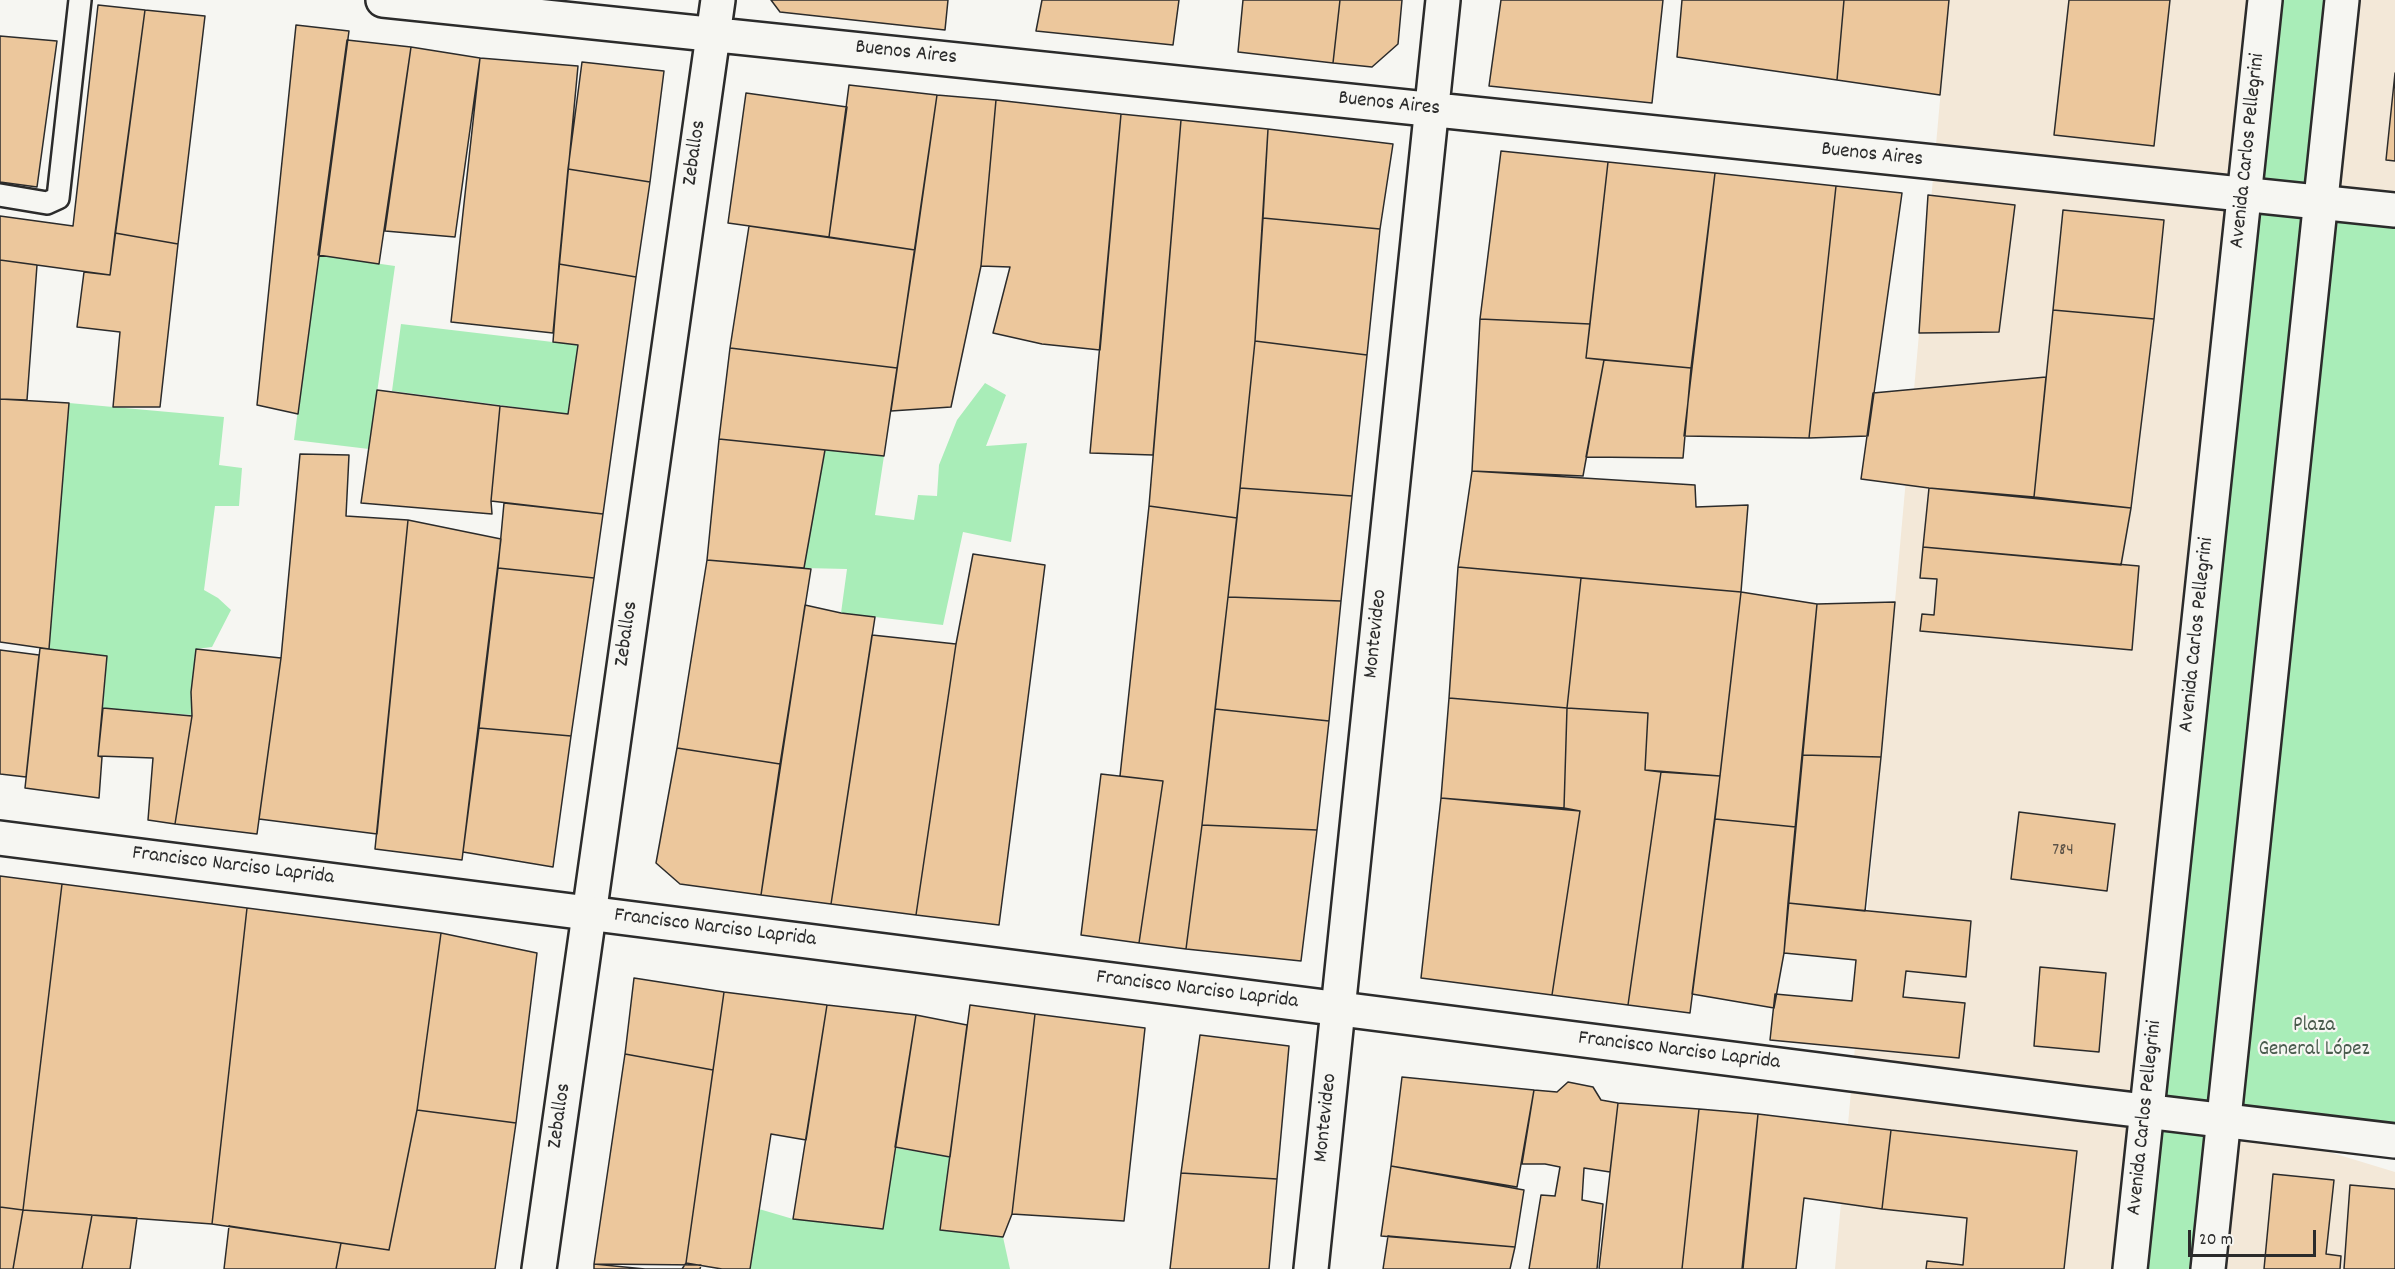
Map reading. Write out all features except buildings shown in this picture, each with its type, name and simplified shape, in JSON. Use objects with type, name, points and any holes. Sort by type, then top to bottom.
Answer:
[{"type":"main road","name":"Buenos Aires","points":[[383,0],[2395,210]]},
{"type":"main road","name":"Zeballos","points":[[539,1269],[718,0]]},
{"type":"main road","name":"Montevideo","points":[[1311,1269],[1443,0]]},
{"type":"main road","name":"Avenida Carlos Pellegrini","points":[[2130,1269],[2265,0]]},
{"type":"main road","points":[[2208,1269],[2342,0]]},
{"type":"main road","name":"Francisco Narciso Laprida","points":[[0,838],[2395,1141]]},
{"type":"lane","points":[[0,195],[47,203],[58,198],[80,0]]},
{"type":"shaded area","points":[[1949,0],[2395,0],[2395,436],[2224,1120],[2395,1172],[2395,1269],[1835,1269]]},
{"type":"green space","name":"Plaza General López","points":[[2265,0],[2342,0],[2321,202],[2395,210],[2395,1141],[2224,1120],[2208,1269],[2130,1269]]},
{"type":"green space","points":[[318,255],[395,266],[369,449],[294,440]]},
{"type":"green space","points":[[401,324],[578,345],[568,414],[392,391]]},
{"type":"green space","points":[[985,383],[1006,395],[986,446],[1027,443],[1011,542],[963,532],[943,625],[841,613],[847,569],[804,568],[825,450],[884,456],[875,515],[914,520],[918,495],[937,496],[939,465],[957,420]]},
{"type":"green space","points":[[69,403],[224,417],[219,465],[242,468],[239,506],[215,506],[204,590],[218,598],[231,610],[212,647],[196,649],[191,692],[192,715],[103,708],[107,656],[49,649]]},
{"type":"green space","points":[[895,1148],[950,1157],[940,1229],[1003,1237],[1010,1269],[750,1269],[759,1209],[793,1219]]}]
